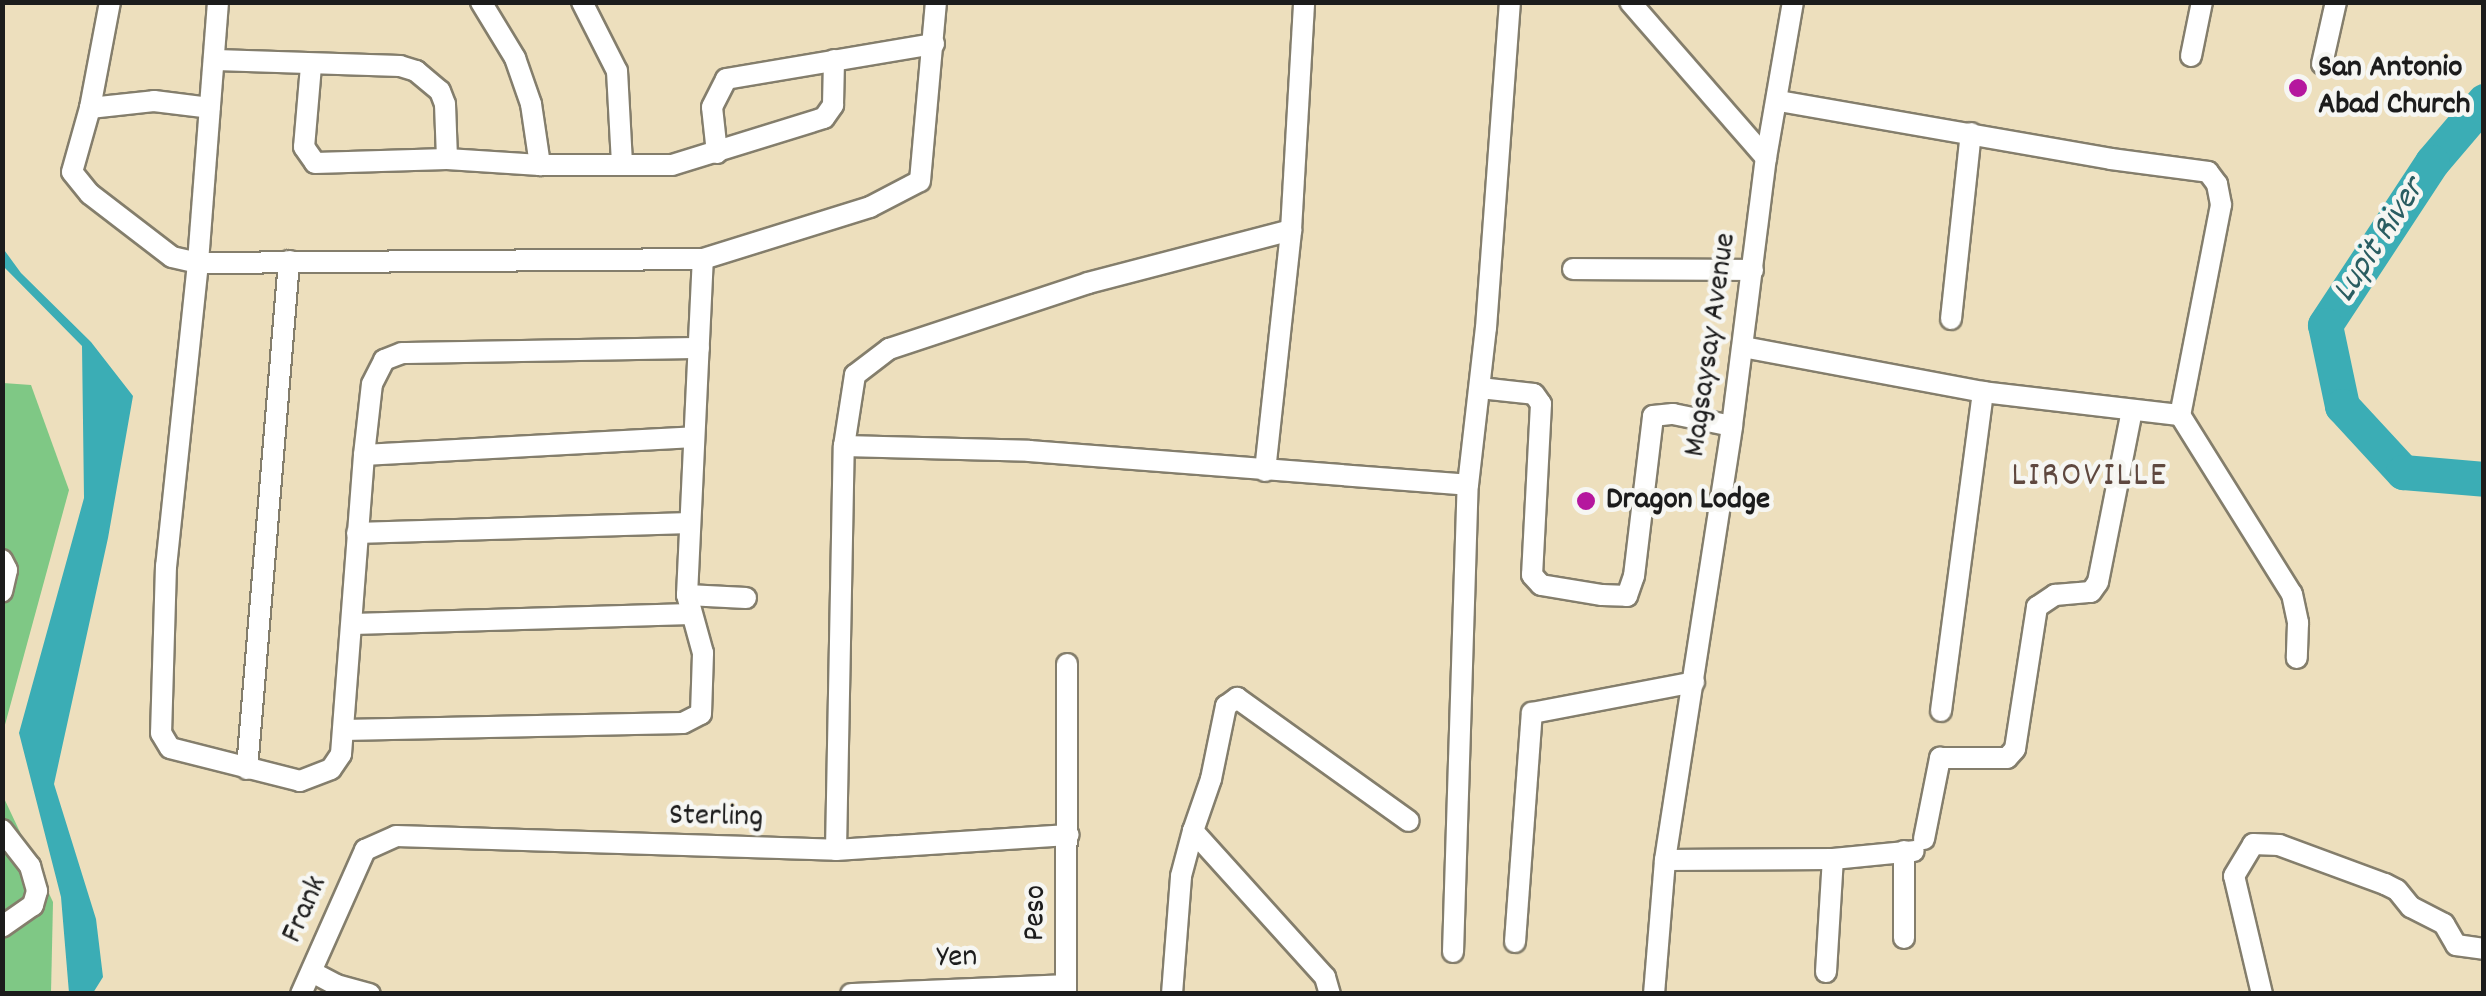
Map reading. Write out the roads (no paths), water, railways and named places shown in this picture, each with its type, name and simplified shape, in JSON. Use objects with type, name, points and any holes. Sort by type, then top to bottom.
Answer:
[{"type":"street","points":[[110,2],[90,108],[72,172],[78,184],[172,257],[198,263],[703,259],[870,207],[920,181],[936,2]]},
{"type":"street","points":[[218,2],[198,263],[166,566],[160,734],[178,752],[284,780],[319,777],[332,769],[341,754],[364,455],[372,384],[384,360],[402,353],[699,348]]},
{"type":"street","points":[[481,2],[515,58],[531,104],[540,165]]},
{"type":"street","points":[[582,2],[617,72],[622,164]]},
{"type":"street","points":[[1265,471],[1291,230],[1304,2]]},
{"type":"street","points":[[1453,952],[1468,485],[1480,388],[1510,2]]},
{"type":"street","points":[[1630,2],[1766,158]]},
{"type":"street","name":"Magsaysay Avenue","points":[[1654,994],[1666,860],[1732,426],[1766,158],[1779,101],[1793,2]]},
{"type":"street","points":[[2191,56],[2202,2]]},
{"type":"street","points":[[2322,64],[2336,2]]},
{"type":"street","points":[[716,153],[712,108],[726,79],[934,44]]},
{"type":"street","points":[[216,60],[400,66],[430,80],[440,90],[448,114],[447,159]]},
{"type":"street","points":[[310,66],[304,147],[315,162],[447,159],[540,165],[672,165],[824,118],[833,106],[834,60]]},
{"type":"street","points":[[1779,101],[2111,160],[2208,172],[2217,184],[2221,205],[2180,415],[2292,594],[2298,623],[2297,658]]},
{"type":"street","points":[[90,108],[154,102],[210,108]]},
{"type":"street","points":[[1951,319],[1971,133]]},
{"type":"street","points":[[836,850],[844,446],[855,375],[888,349],[1088,282],[1291,230]]},
{"type":"street","points":[[343,730],[694,720],[705,704],[704,653],[689,604],[689,524],[703,259]]},
{"type":"street","points":[[247,769],[290,262]]},
{"type":"street","points":[[1573,269],[1753,270]]},
{"type":"street","points":[[1743,347],[1983,392],[2180,415]]},
{"type":"street","points":[[1480,388],[1534,394],[1541,404],[1532,574],[1541,585],[1602,596],[1626,596],[1634,576],[1653,416],[1673,414],[1732,426]]},
{"type":"street","points":[[1941,711],[1983,392]]},
{"type":"street","points":[[1904,938],[1914,847],[1940,758],[2007,758],[2015,749],[2036,607],[2054,595],[2091,592],[2098,582],[2132,411]]},
{"type":"street","points":[[364,455],[694,437]]},
{"type":"street","points":[[844,446],[1029,451],[1468,485]]},
{"type":"street","points":[[358,533],[689,524]]},
{"type":"street","points":[[2,560],[7,570],[2,591]]},
{"type":"street","points":[[353,624],[746,598]]},
{"type":"street","name":"Peso","points":[[1066,989],[1067,664]]},
{"type":"street","points":[[1515,942],[1532,713],[1694,682]]},
{"type":"street","points":[[1172,994],[1181,876],[1211,779],[1226,706],[1237,698],[1409,821]]},
{"type":"street","points":[[2,830],[30,866],[37,891],[33,905],[2,928]]},
{"type":"street","points":[[1193,830],[1325,977],[1330,994]]},
{"type":"street","name":"Sterling","points":[[365,850],[396,836],[836,850],[1069,835]]},
{"type":"street","points":[[2262,994],[2234,876],[2253,844],[2279,845],[2385,884],[2412,906],[2444,924],[2456,945],[2484,950]]},
{"type":"street","points":[[1666,860],[1832,860],[1914,847]]},
{"type":"street","name":"Frank","points":[[301,994],[365,850]]},
{"type":"street","points":[[1826,972],[1832,860]]},
{"type":"street","points":[[312,972],[336,985],[370,994]]},
{"type":"street","name":"Yen","points":[[851,994],[1066,989]]},
{"type":"water","points":[[2,247],[21,273],[91,342],[133,396],[108,538],[54,784],[96,919],[103,977],[93,993],[69,993],[61,897],[19,733],[84,498],[82,346],[3,266]]},
{"type":"waterway","name":"Lupit River","points":[[2484,101],[2432,162],[2325,325],[2342,406],[2403,472],[2484,479]]},
{"type":"place","name":"San Antonio Abad Church","points":[[2298,88]]},
{"type":"place","name":"Dragon Lodge","points":[[1586,501]]},
{"type":"district","name":"LIROVILLE","points":[[2090,477]]}]
